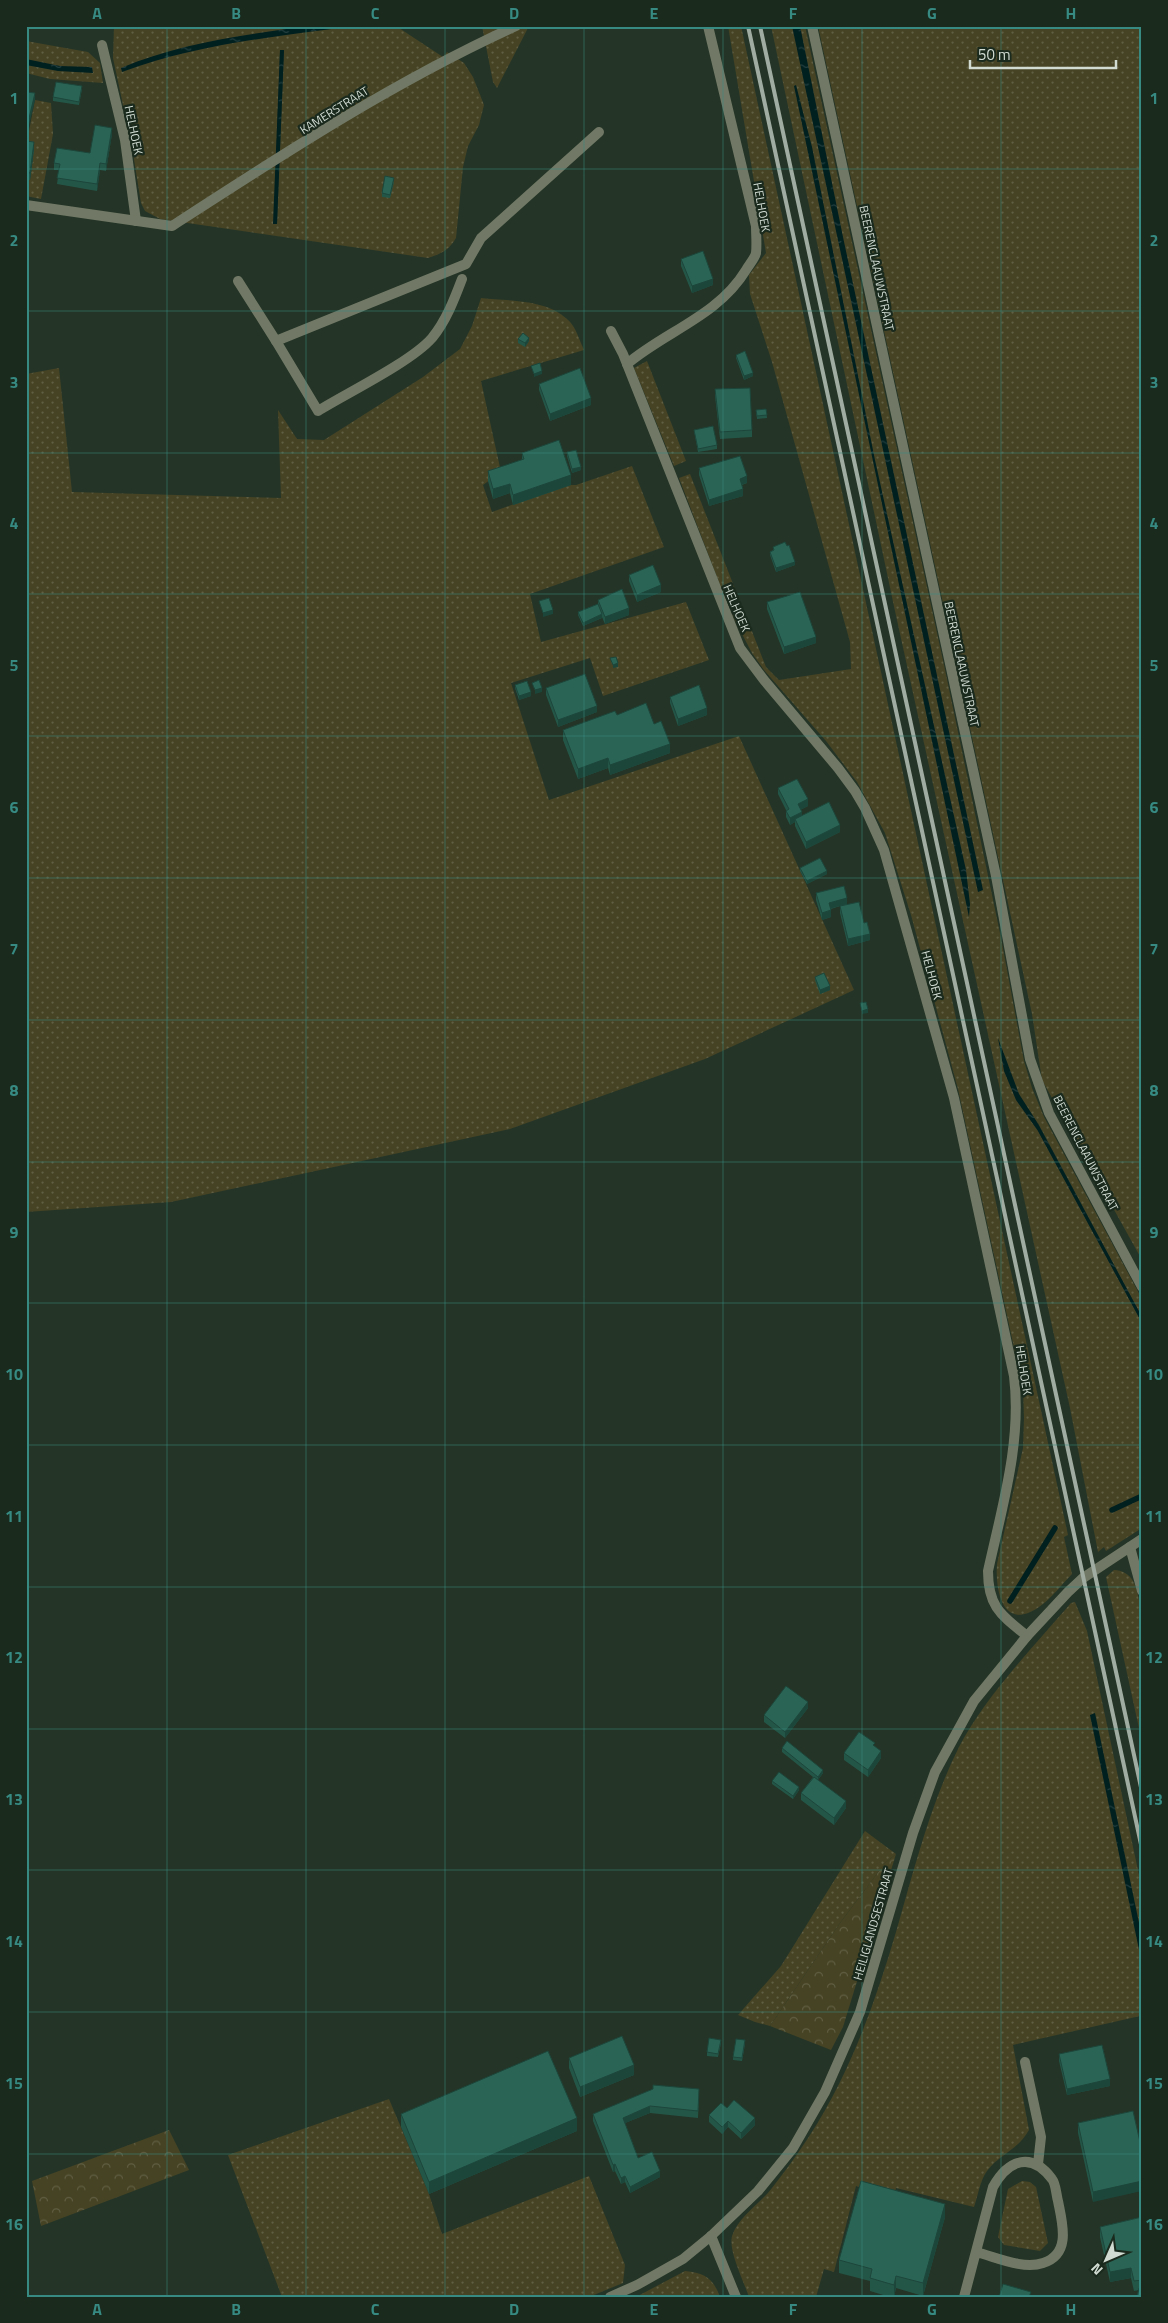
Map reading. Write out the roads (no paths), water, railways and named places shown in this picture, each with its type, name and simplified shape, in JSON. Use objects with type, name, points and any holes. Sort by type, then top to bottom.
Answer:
[{"type":"street","name":"KAMERSTRAAT","points":[[136,221],[172,226],[384,94],[462,51],[516,26]]},
{"type":"street","name":"HELHOEK","points":[[627,364],[647,347],[671,336],[707,313],[739,282],[756,254],[756,226],[708,26]]},
{"type":"street","name":"BEERENCLAAUWSTRAAT","points":[[812,26],[996,876],[1030,1059],[1049,1113],[1142,1287]]},
{"type":"street","name":"HELHOEK","points":[[102,45],[125,140],[136,221]]},
{"type":"street","points":[[276,340],[466,264],[481,238],[599,132]]},
{"type":"street","points":[[26,204],[136,221]]},
{"type":"street","points":[[238,281],[318,411],[411,356],[431,339],[443,322],[462,279]]},
{"type":"street","name":"HELHOEK","points":[[611,331],[627,364],[740,648],[855,791],[884,850],[954,1098],[1014,1376],[1016,1395],[1015,1448],[988,1571],[988,1587],[997,1611],[1027,1636]]},
{"type":"street","name":"HEILIGLANDSESTRAAT","points":[[610,2297],[683,2259],[711,2236],[758,2191],[793,2148],[825,2092],[860,2012],[913,1833],[935,1772],[974,1701],[1050,1610],[1083,1578],[1142,1540]]},
{"type":"street","points":[[1130,1547],[1142,1591]]},
{"type":"street","points":[[1025,2062],[1041,2137],[1038,2164]]},
{"type":"street","points":[[964,2297],[976,2252],[994,2187],[1002,2172],[1019,2161],[1038,2164],[1053,2180],[1065,2235],[1058,2254],[1044,2263],[1027,2265],[976,2252]]},
{"type":"street","points":[[711,2236],[736,2297]]},
{"type":"water","points":[[308,26],[347,27],[233,43],[177,55],[122,72],[121,68],[143,59],[189,46]]},
{"type":"water","points":[[792,26],[800,26],[843,237],[983,890],[978,892]]},
{"type":"water","points":[[280,50],[284,50],[277,224],[273,224]]},
{"type":"water","points":[[26,59],[60,66],[92,67],[93,73],[58,71],[26,65]]},
{"type":"water","points":[[796,85],[812,147],[875,460],[966,870],[970,904],[969,917],[794,86]]},
{"type":"water","points":[[998,1038],[1019,1094],[1037,1122],[1142,1317],[1142,1323],[1038,1131],[1016,1100],[1004,1071]]},
{"type":"water","points":[[1095,1713],[1142,1937],[1142,1964],[1090,1715]]},
{"type":"waterway","points":[[1112,1510],[1142,1496]]},
{"type":"waterway","points":[[1010,1601],[1055,1528]]},
{"type":"railway","points":[[748,26],[1142,1849]]},
{"type":"railway","points":[[760,26],[1142,1792]]}]
